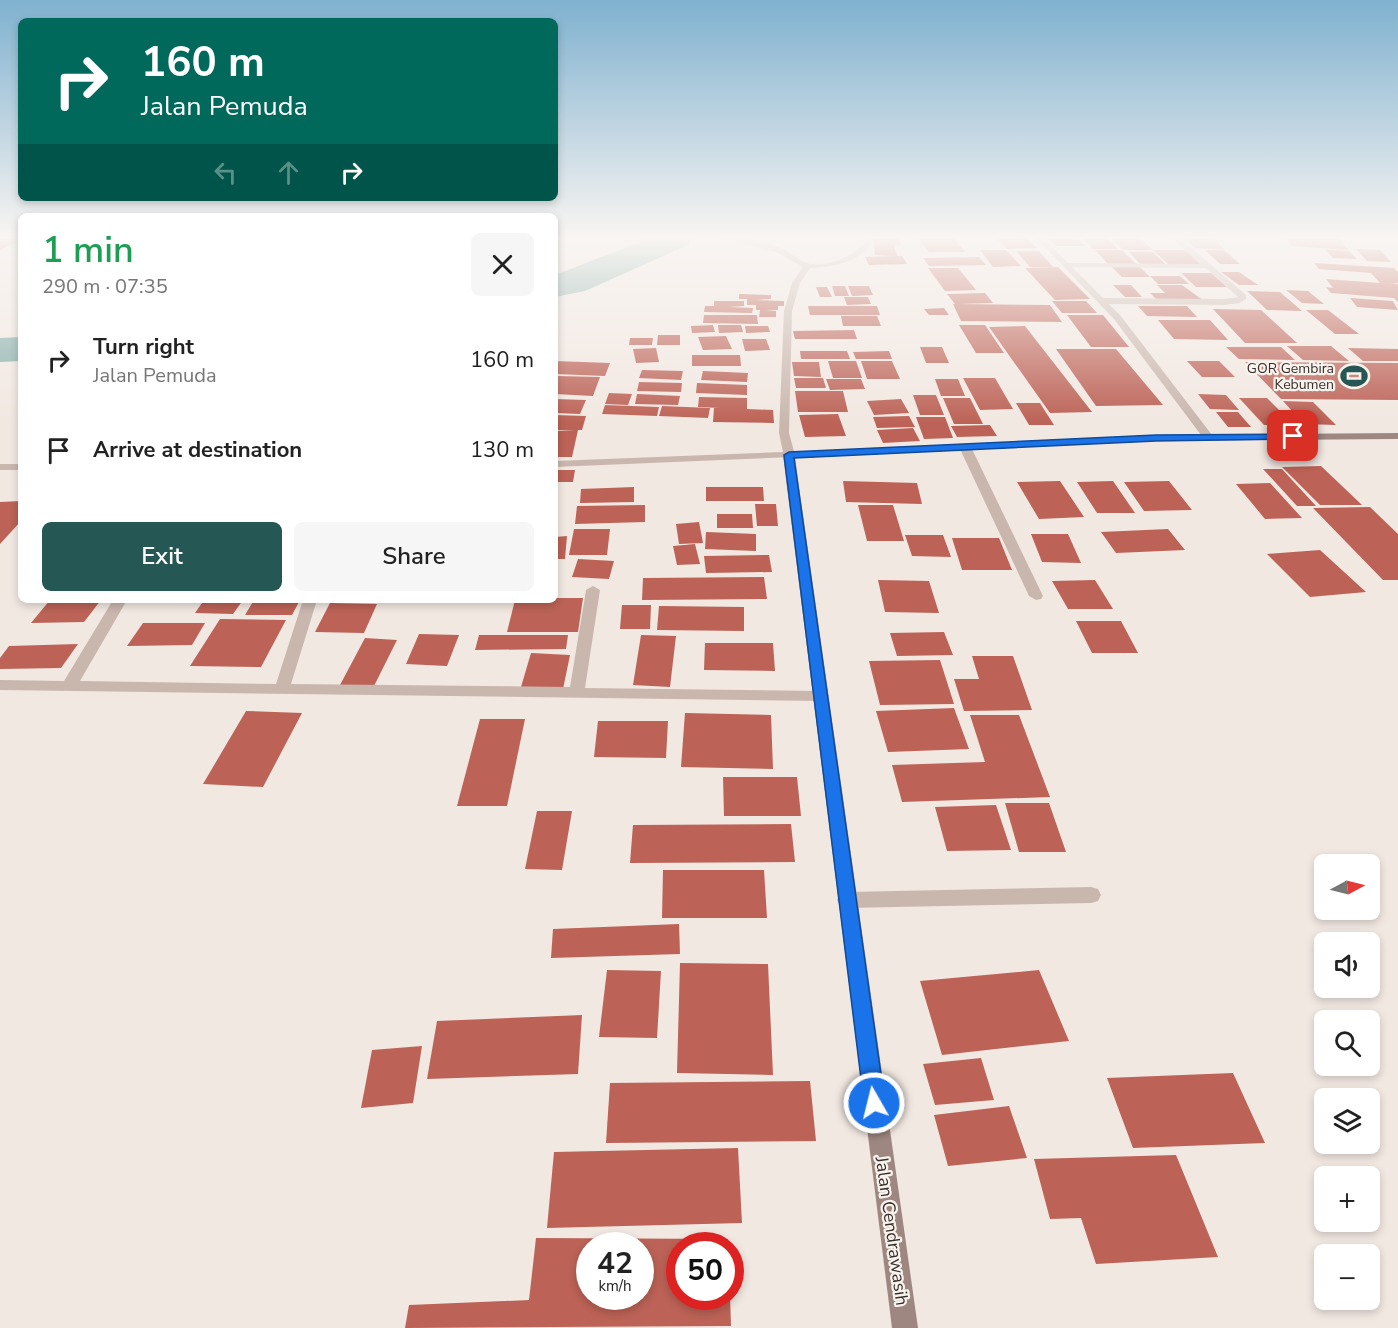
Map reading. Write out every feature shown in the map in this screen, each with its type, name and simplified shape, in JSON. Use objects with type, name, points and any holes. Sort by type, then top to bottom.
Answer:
[{"type":"main road","points":[[789,455],[1208,437],[1398,436]]},
{"type":"main road","name":"Jalan Cendrawasih","points":[[789,455],[905,1328]]},
{"type":"street","points":[[558,464],[789,455],[784,433],[788,311],[791,300]]},
{"type":"street","points":[[1101,301],[1236,302],[1239,300]]},
{"type":"street","points":[[1101,301],[1117,317],[1208,437]]},
{"type":"street","points":[[965,447],[1036,596]]},
{"type":"street","points":[[0,467],[18,467]]},
{"type":"street","points":[[577,693],[593,590]]},
{"type":"street","points":[[69,686],[118,603]]},
{"type":"street","points":[[282,689],[309,603]]},
{"type":"street","points":[[0,685],[821,696]]},
{"type":"street","points":[[847,900],[1092,895]]},
{"type":"building","points":[[747,300],[784,301],[784,306],[778,306],[778,310],[766,310],[776,311],[776,317],[759,317],[760,310],[756,310],[756,305],[747,305]]},
{"type":"building","points":[[845,300],[869,300],[871,304],[847,305]]},
{"type":"building","points":[[952,300],[991,300],[993,303],[958,304],[1050,305],[1062,322],[961,321],[953,304],[955,304]]},
{"type":"building","points":[[1157,300],[1204,301],[1158,301]]},
{"type":"building","points":[[1256,300],[1289,300],[1302,311],[1267,310]]},
{"type":"building","points":[[1298,300],[1319,300],[1324,304],[1302,303]]},
{"type":"building","points":[[1352,300],[1393,301],[1398,310],[1357,307]]},
{"type":"building","points":[[714,301],[744,301],[744,306],[729,307],[753,308],[752,313],[704,312],[705,306],[714,306]]},
{"type":"building","points":[[1052,301],[1086,301],[1097,313],[1062,313]]},
{"type":"building","points":[[808,306],[877,306],[880,315],[810,315]]},
{"type":"building","points":[[1138,306],[1187,306],[1197,317],[1147,316]]},
{"type":"building","points":[[944,308],[949,315],[929,315],[924,309]]},
{"type":"building","points":[[1213,309],[1261,310],[1297,343],[1245,343]]},
{"type":"building","points":[[1306,310],[1328,310],[1359,334],[1335,334]]},
{"type":"building","points":[[704,315],[757,315],[758,324],[703,323]]},
{"type":"building","points":[[1067,315],[1103,315],[1129,347],[1091,347]]},
{"type":"building","points":[[841,316],[877,316],[881,326],[843,326]]},
{"type":"building","points":[[1158,320],[1210,320],[1228,340],[1174,339]]},
{"type":"building","points":[[713,325],[715,332],[692,333],[691,326]]},
{"type":"building","points":[[718,325],[741,325],[743,332],[719,333]]},
{"type":"building","points":[[959,325],[985,325],[1004,353],[976,353]]},
{"type":"building","points":[[745,326],[768,326],[770,332],[746,333]]},
{"type":"building","points":[[1025,326],[1092,412],[1050,413],[989,327]]},
{"type":"building","points":[[854,330],[857,339],[795,339],[793,331]]},
{"type":"building","points":[[658,335],[680,335],[680,345],[657,345]]},
{"type":"building","points":[[726,336],[732,349],[703,350],[698,337]]},
{"type":"building","points":[[630,338],[653,338],[652,345],[629,345]]},
{"type":"building","points":[[742,339],[766,339],[770,350],[745,351]]},
{"type":"building","points":[[1287,346],[1331,346],[1349,361],[1303,360]]},
{"type":"building","points":[[920,347],[942,347],[949,363],[926,363]]},
{"type":"building","points":[[1226,347],[1281,347],[1295,360],[1239,359]]},
{"type":"building","points":[[656,348],[659,362],[636,363],[633,349]]},
{"type":"building","points":[[1348,348],[1398,349],[1398,361],[1363,361]]},
{"type":"building","points":[[1056,349],[1116,349],[1163,405],[1096,406]]},
{"type":"building","points":[[800,351],[847,351],[850,359],[801,359]]},
{"type":"building","points":[[889,351],[892,359],[856,359],[853,352]]},
{"type":"building","points":[[692,355],[740,355],[741,366],[692,366]]},
{"type":"building","points":[[558,361],[610,363],[605,376],[558,374]]},
{"type":"building","points":[[828,361],[856,361],[862,378],[833,378]]},
{"type":"building","points":[[861,361],[892,361],[900,379],[867,379]]},
{"type":"building","points":[[1187,361],[1219,361],[1235,377],[1202,377]]},
{"type":"building","points":[[792,362],[819,362],[821,377],[794,376]]},
{"type":"building","points":[[1245,362],[1398,363],[1398,400],[1281,399]]},
{"type":"building","points":[[642,370],[683,371],[681,380],[639,378]]},
{"type":"building","points":[[703,371],[748,373],[747,382],[701,380]]},
{"type":"building","points":[[558,376],[600,377],[593,396],[558,394]]},
{"type":"building","points":[[794,378],[823,378],[826,388],[796,388]]},
{"type":"building","points":[[963,378],[995,378],[1013,409],[980,410]]},
{"type":"building","points":[[826,379],[861,379],[865,389],[830,390]]},
{"type":"building","points":[[935,379],[958,379],[965,396],[941,396]]},
{"type":"building","points":[[639,382],[682,383],[681,392],[637,391]]},
{"type":"building","points":[[697,383],[747,385],[747,395],[696,393]]},
{"type":"building","points":[[795,391],[843,391],[848,412],[798,412]]},
{"type":"building","points":[[609,393],[632,394],[628,405],[605,404]]},
{"type":"building","points":[[637,394],[680,396],[678,405],[635,404]]},
{"type":"building","points":[[1198,394],[1226,395],[1239,410],[1210,409]]},
{"type":"building","points":[[913,395],[936,395],[944,415],[920,415]]},
{"type":"building","points":[[699,397],[747,398],[747,409],[773,410],[774,423],[713,422],[714,408],[720,408],[698,407]]},
{"type":"building","points":[[943,398],[970,398],[983,424],[954,424]]},
{"type":"building","points":[[1239,398],[1267,398],[1294,425],[1264,425]]},
{"type":"building","points":[[558,399],[586,400],[580,414],[558,413]]},
{"type":"building","points":[[901,399],[909,413],[874,415],[867,401]]},
{"type":"building","points":[[1283,401],[1313,402],[1336,425],[1304,424]]},
{"type":"building","points":[[1016,403],[1040,403],[1054,425],[1029,425]]},
{"type":"building","points":[[605,405],[659,407],[657,416],[602,414]]},
{"type":"building","points":[[662,406],[710,408],[708,418],[659,416]]},
{"type":"building","points":[[1216,412],[1238,412],[1251,427],[1228,427]]},
{"type":"building","points":[[838,414],[846,436],[805,437],[799,415]]},
{"type":"building","points":[[558,415],[586,416],[582,430],[578,430],[572,457],[558,457],[558,431],[575,430],[558,430]]},
{"type":"building","points":[[909,416],[915,427],[877,428],[873,417]]},
{"type":"building","points":[[916,417],[945,417],[953,438],[924,439]]},
{"type":"building","points":[[990,425],[997,436],[957,437],[951,426]]},
{"type":"building","points":[[913,428],[920,441],[883,443],[877,430]]},
{"type":"building","points":[[1321,466],[1362,505],[1320,505],[1282,467]]},
{"type":"building","points":[[1263,469],[1282,469],[1316,506],[1297,506]]},
{"type":"building","points":[[558,470],[575,470],[573,482],[558,482]]},
{"type":"building","points":[[843,481],[917,483],[922,504],[846,502]]},
{"type":"building","points":[[1060,481],[1084,517],[1039,519],[1017,482]]},
{"type":"building","points":[[1113,481],[1135,513],[1097,513],[1077,482]]},
{"type":"building","points":[[1169,481],[1192,510],[1144,511],[1124,482]]},
{"type":"building","points":[[1270,483],[1302,518],[1265,519],[1236,484]]},
{"type":"building","points":[[634,487],[634,502],[580,503],[581,489]]},
{"type":"building","points":[[706,487],[763,487],[764,501],[706,501]]},
{"type":"building","points":[[18,501],[18,524],[0,544],[0,502]]},
{"type":"building","points":[[755,504],[776,504],[778,526],[757,526]]},
{"type":"building","points":[[645,505],[645,522],[575,524],[577,506]]},
{"type":"building","points":[[858,505],[893,505],[904,541],[867,541]]},
{"type":"building","points":[[1370,507],[1398,534],[1398,580],[1383,580],[1313,508]]},
{"type":"building","points":[[717,514],[752,514],[753,528],[717,528]]},
{"type":"building","points":[[699,522],[703,543],[679,544],[676,524]]},
{"type":"building","points":[[574,529],[610,529],[607,555],[569,555]]},
{"type":"building","points":[[1168,529],[1185,550],[1116,553],[1101,532]]},
{"type":"building","points":[[706,532],[756,534],[756,551],[705,549]]},
{"type":"building","points":[[1031,534],[1068,534],[1081,563],[1042,562]]},
{"type":"building","points":[[905,535],[943,535],[951,557],[912,556]]},
{"type":"building","points":[[567,536],[565,559],[558,559],[558,537]]},
{"type":"building","points":[[952,538],[999,538],[1012,570],[962,570]]},
{"type":"building","points":[[695,544],[700,564],[677,565],[673,546]]},
{"type":"building","points":[[1320,550],[1366,592],[1310,597],[1267,554]]},
{"type":"building","points":[[769,555],[772,572],[706,573],[704,556]]},
{"type":"building","points":[[578,559],[614,561],[609,579],[572,577]]},
{"type":"building","points":[[764,577],[767,599],[642,600],[643,578]]},
{"type":"building","points":[[878,580],[929,581],[939,613],[885,612]]},
{"type":"building","points":[[1095,580],[1113,609],[1068,609],[1052,581]]},
{"type":"building","points":[[558,598],[583,598],[578,632],[507,632],[514,603],[558,603]]},
{"type":"building","points":[[48,603],[99,603],[84,622],[31,623]]},
{"type":"building","points":[[202,603],[241,603],[233,614],[195,613]]},
{"type":"building","points":[[252,603],[298,603],[292,615],[245,615]]},
{"type":"building","points":[[330,603],[377,604],[364,633],[315,632]]},
{"type":"building","points":[[622,605],[651,605],[650,629],[620,629]]},
{"type":"building","points":[[659,606],[744,607],[744,631],[657,630]]},
{"type":"building","points":[[220,619],[286,620],[261,667],[190,666]]},
{"type":"building","points":[[1076,621],[1121,621],[1138,653],[1092,653]]},
{"type":"building","points":[[143,623],[205,623],[192,645],[127,646]]},
{"type":"building","points":[[944,632],[953,655],[897,656],[890,633]]},
{"type":"building","points":[[419,634],[459,635],[447,666],[406,664]]},
{"type":"building","points":[[479,635],[568,635],[566,649],[475,650]]},
{"type":"building","points":[[641,635],[676,636],[670,687],[633,685]]},
{"type":"building","points":[[365,638],[397,640],[374,686],[340,685]]},
{"type":"building","points":[[705,643],[773,643],[775,671],[704,670]]},
{"type":"building","points":[[78,644],[61,668],[0,669],[0,658],[9,646]]},
{"type":"building","points":[[531,653],[570,655],[563,689],[521,687]]},
{"type":"building","points":[[972,656],[1013,656],[1032,710],[964,711],[954,679],[979,679]]},
{"type":"building","points":[[940,660],[954,704],[880,705],[869,661]]},
{"type":"building","points":[[954,708],[969,749],[888,752],[876,711]]},
{"type":"building","points":[[246,711],[302,713],[263,787],[203,784]]},
{"type":"building","points":[[685,713],[771,715],[773,769],[681,767]]},
{"type":"building","points":[[970,715],[1019,715],[1050,797],[902,802],[892,765],[985,762]]},
{"type":"building","points":[[480,719],[525,719],[507,806],[457,806]]},
{"type":"building","points":[[598,721],[668,721],[666,758],[594,757]]},
{"type":"building","points":[[723,777],[797,777],[801,816],[724,816]]},
{"type":"building","points":[[1005,803],[1049,803],[1066,852],[1019,852]]},
{"type":"building","points":[[996,805],[1011,850],[947,851],[935,807]]},
{"type":"building","points":[[537,811],[572,811],[562,870],[525,869]]},
{"type":"building","points":[[791,824],[795,862],[630,863],[633,825]]},
{"type":"building","points":[[663,870],[764,870],[767,918],[662,918]]},
{"type":"building","points":[[679,924],[680,954],[551,958],[553,929]]},
{"type":"building","points":[[680,963],[768,964],[773,1075],[677,1073]]},
{"type":"building","points":[[607,970],[661,971],[657,1038],[599,1037]]},
{"type":"building","points":[[1039,970],[1069,1041],[942,1055],[920,981]]},
{"type":"building","points":[[582,1015],[578,1074],[427,1079],[437,1021]]},
{"type":"building","points":[[422,1046],[413,1103],[361,1108],[372,1050]]},
{"type":"building","points":[[981,1058],[994,1100],[935,1105],[923,1064]]},
{"type":"building","points":[[1233,1073],[1265,1143],[1133,1148],[1107,1078]]},
{"type":"building","points":[[810,1081],[816,1141],[606,1143],[610,1083]]},
{"type":"building","points":[[1009,1106],[1027,1158],[948,1166],[934,1115]]},
{"type":"building","points":[[738,1148],[742,1223],[547,1228],[554,1152]]},
{"type":"building","points":[[1176,1155],[1218,1257],[1096,1264],[1081,1218],[1050,1219],[1034,1159]]},
{"type":"building","points":[[536,1238],[576,1238],[576,1310],[654,1310],[654,1239],[666,1239],[666,1310],[730,1310],[731,1326],[405,1328],[409,1305],[529,1300]]},
{"type":"waterway","points":[[0,350],[18,349]]},
{"type":"place","name":"GOR Gembira Kebumen","points":[[1354,376]]},
{"type":"route","points":[[874,1103],[789,455],[1156,438],[1293,436]]}]
